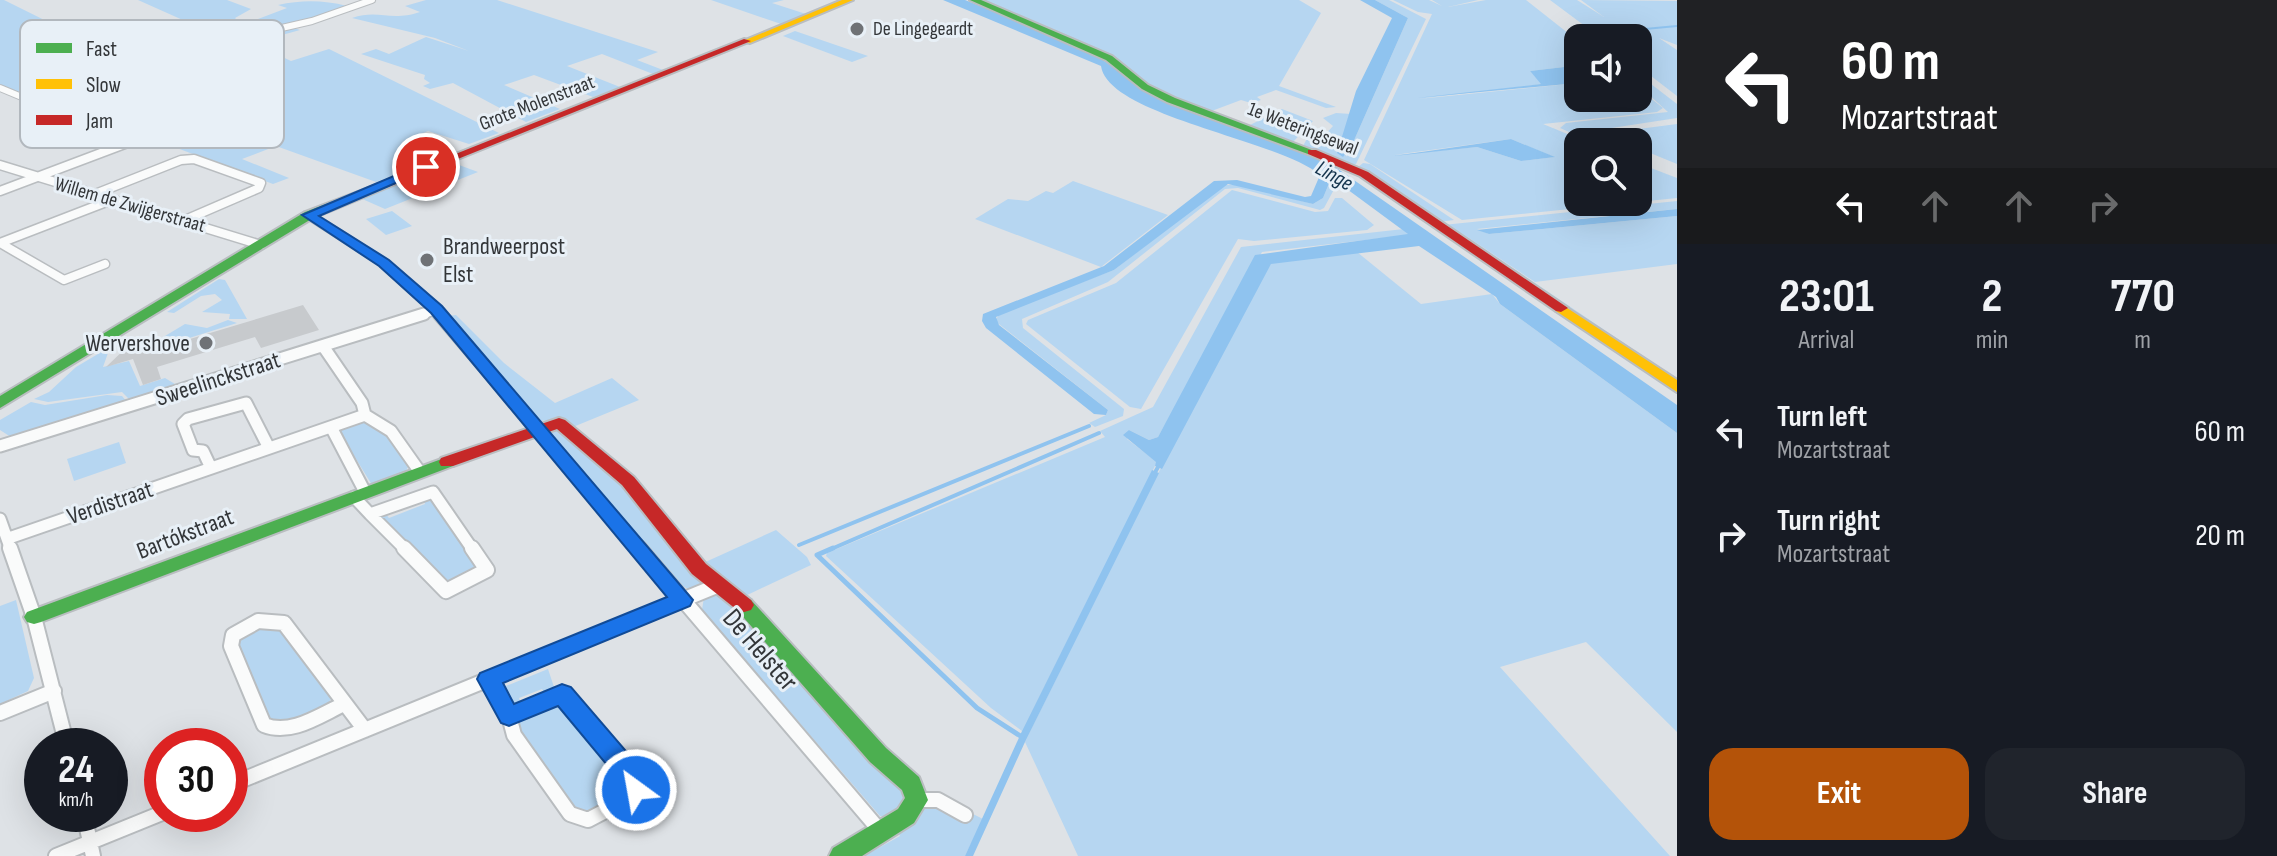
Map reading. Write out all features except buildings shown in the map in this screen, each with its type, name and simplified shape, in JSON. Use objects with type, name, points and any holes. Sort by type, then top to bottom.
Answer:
[{"type":"street","points":[[284,28],[372,0]]},
{"type":"street","name":"Grote Molenstraat","points":[[0,403],[309,215],[849,0]]},
{"type":"street","name":"1e Weteringsewal","points":[[974,0],[1109,58],[1140,83],[1171,100],[1337,161],[1364,174],[1677,387]]},
{"type":"street","points":[[0,88],[20,97]]},
{"type":"street","points":[[0,191],[115,148]]},
{"type":"street","points":[[95,195],[181,160],[194,159],[261,183],[259,188],[185,220]]},
{"type":"street","name":"Willem de Zwijgerstraat","points":[[0,165],[37,179],[114,199],[261,245]]},
{"type":"street","points":[[0,243],[114,199]]},
{"type":"street","name":"De Helster","points":[[309,215],[384,263],[436,310],[539,427],[881,832]]},
{"type":"street","points":[[0,243],[64,280],[105,264]]},
{"type":"street","name":"Sweelinckstraat","points":[[0,446],[436,310]]},
{"type":"street","points":[[323,346],[362,403],[365,415],[376,419],[398,436],[420,472]]},
{"type":"street","points":[[211,468],[203,451],[193,450],[183,424],[188,419],[246,403],[269,448]]},
{"type":"street","name":"Verdistraat","points":[[9,538],[365,415]]},
{"type":"street","name":"De Helster","points":[[539,427],[559,423],[568,427],[607,460],[661,518],[699,569],[738,598],[878,755],[911,784],[917,800]]},
{"type":"street","points":[[331,427],[370,514],[446,591],[487,570],[433,492],[370,514]]},
{"type":"street","name":"Bartókstraat","points":[[34,617],[539,427]]},
{"type":"street","points":[[0,519],[34,617],[63,728]]},
{"type":"street","points":[[248,778],[719,585]]},
{"type":"street","points":[[344,704],[282,729],[271,730],[264,725],[231,646],[233,635],[263,619],[274,618],[284,623],[365,730]]},
{"type":"street","points":[[489,679],[509,716],[514,735],[570,814],[588,820],[626,800],[636,790],[634,779],[562,694],[509,716]]},
{"type":"street","points":[[0,713],[54,691]]},
{"type":"street","points":[[841,856],[906,816],[917,800],[938,800],[965,815]]},
{"type":"street","points":[[56,856],[92,849],[144,822]]},
{"type":"shaded area","points":[[0,0],[4,0],[44,20],[20,20],[20,94],[0,85]]},
{"type":"shaded area","points":[[138,0],[227,0],[251,9],[235,18],[237,20],[183,20]]},
{"type":"shaded area","points":[[426,0],[497,0],[658,52],[637,60],[663,70],[653,74],[602,54],[567,66],[620,87],[593,97],[534,75],[504,85],[560,109],[526,122],[453,83],[430,89],[423,86],[430,83],[424,79],[425,75],[361,54],[376,49],[389,54],[426,37],[469,51],[435,38],[352,18],[410,15],[420,12],[405,6]]},
{"type":"shaded area","points":[[711,0],[784,0],[772,3],[806,14],[781,24]]},
{"type":"shaded area","points":[[977,0],[1299,0],[1321,13],[1279,86],[1336,107],[1326,108],[1276,90],[1257,97],[1261,100],[1251,103],[1241,100],[1209,112],[1155,89],[1114,58]]},
{"type":"shaded area","points":[[1375,0],[1389,0],[1426,19],[1356,164],[1351,165],[1303,146],[1310,133],[1324,136],[1333,126],[1323,118],[1336,113],[1351,114],[1346,157],[1352,145],[1408,18]]},
{"type":"shaded area","points":[[1393,0],[1429,0],[1442,6],[1432,0],[1478,0],[1448,7],[1486,0],[1526,0],[1564,30],[1564,67],[1530,71],[1542,84],[1418,99],[1564,84],[1564,112],[1652,112],[1652,99],[1663,108],[1657,112],[1543,124],[1564,133],[1564,210],[1462,220],[1364,160],[1432,14],[1418,12]],"holes":[[[1511,139],[1554,157],[1521,161],[1477,147],[1394,155]]]},
{"type":"shaded area","points":[[1550,0],[1577,0],[1604,17],[1581,0],[1677,1],[1677,45],[1659,38],[1677,50],[1677,96],[1652,77],[1652,24],[1582,24]]},
{"type":"shaded area","points":[[296,2],[347,6],[292,27],[300,30],[284,34],[284,20],[258,19],[287,8],[278,5]]},
{"type":"shaded area","points":[[795,31],[868,56],[852,62],[783,36]]},
{"type":"shaded area","points":[[329,49],[499,133],[469,144],[428,131],[402,142],[419,149],[407,156],[424,163],[376,182],[282,148],[284,148],[284,58],[291,61]]},
{"type":"shaded area","points":[[1652,85],[1677,104],[1677,118],[1612,128],[1560,128],[1566,123],[1668,112],[1652,98]]},
{"type":"shaded area","points":[[1282,109],[1313,121],[1293,142],[1248,126]]},
{"type":"shaded area","points":[[1677,124],[1677,164],[1652,154],[1652,128],[1646,128]]},
{"type":"shaded area","points":[[177,148],[271,148],[242,159],[289,178],[273,184]]},
{"type":"shaded area","points":[[451,162],[478,172],[385,209],[360,198]]},
{"type":"shaded area","points":[[1363,163],[1370,164],[1454,220],[1439,222],[1357,168]]},
{"type":"shaded area","points":[[1652,168],[1677,178],[1677,198],[1652,201]]},
{"type":"shaded area","points":[[1073,181],[1168,215],[1101,267],[975,219],[1008,199],[1028,201],[1046,191],[1053,193]]},
{"type":"shaded area","points":[[1330,181],[1338,182],[1320,210],[1238,188],[1225,189],[1108,282],[1022,319],[1023,328],[1124,409],[1123,416],[1095,427],[1089,423],[1106,415],[1108,410],[995,321],[1000,313],[1114,270],[1223,185],[1239,185],[1313,204],[1323,198]]},
{"type":"shaded area","points":[[1232,190],[1315,212],[1328,211],[1335,198],[1342,198],[1374,225],[1367,230],[1254,241],[1238,239],[1141,409],[1130,407],[1026,324],[1028,320],[1116,283]]},
{"type":"shaded area","points":[[1677,201],[1677,209],[1652,212],[1652,204]]},
{"type":"shaded area","points":[[392,211],[412,226],[386,235],[366,219]]},
{"type":"shaded area","points":[[1564,213],[1564,216],[1607,216],[1477,229],[1489,234],[1677,216],[1677,264],[1535,282],[1454,228],[1677,379],[1677,383],[1443,225]]},
{"type":"shaded area","points":[[1404,229],[1409,235],[1262,252],[1158,437],[1149,440],[1129,430],[1127,439],[1157,462],[1022,731],[991,708],[826,556],[1105,437],[1100,431],[1153,407],[1241,247]]},
{"type":"shaded area","points":[[1357,252],[1421,304],[1492,294],[1500,304],[1677,433],[1677,732],[1586,642],[1500,667],[1670,856],[1078,856],[1025,742],[1144,500],[1268,266],[1274,262]]},
{"type":"shaded area","points":[[219,279],[225,280],[247,319],[229,319],[230,314],[202,312],[222,300],[215,294],[201,296],[174,313],[167,312]]},
{"type":"shaded area","points":[[456,315],[504,363],[555,403],[612,378],[639,400],[573,427],[556,420],[540,421],[448,316]]},
{"type":"shaded area","points":[[228,320],[237,323],[151,350],[150,345],[185,324],[207,328]]},
{"type":"shaded area","points":[[125,338],[108,353],[103,367],[129,361],[140,386],[165,378],[175,384],[212,373],[214,376],[132,402],[122,392],[48,402],[34,399],[49,392],[76,367]]},
{"type":"shaded area","points":[[107,395],[122,396],[128,403],[14,439],[0,430],[0,420],[31,402],[45,405]]},
{"type":"shaded area","points":[[361,420],[377,425],[390,436],[409,465],[406,471],[372,485],[337,428]]},
{"type":"shaded area","points":[[553,427],[620,478],[705,583],[703,586],[688,589],[679,584],[549,431]]},
{"type":"shaded area","points":[[119,442],[126,463],[74,481],[67,459]]},
{"type":"shaded area","points":[[423,498],[433,498],[478,568],[446,585],[381,518],[385,513],[389,518],[425,504]]},
{"type":"shaded area","points":[[776,530],[807,557],[811,565],[743,597],[701,564]]},
{"type":"shaded area","points":[[720,591],[903,783],[907,804],[888,817],[880,816],[702,610],[704,597]]},
{"type":"shaded area","points":[[16,600],[34,678],[28,691],[0,704],[0,606]]},
{"type":"shaded area","points":[[254,626],[281,628],[332,696],[322,709],[296,719],[270,720],[239,646],[240,637]]},
{"type":"shaded area","points":[[548,669],[555,690],[546,697],[542,689],[519,698],[522,707],[511,707],[501,688]]},
{"type":"shaded area","points":[[559,705],[624,785],[618,800],[591,812],[578,810],[517,731],[521,720]]},
{"type":"shaded area","points":[[927,803],[967,820],[973,814],[983,819],[965,856],[864,856],[900,836],[898,832],[915,821]]},
{"type":"water","name":"Linge","points":[[943,0],[965,0],[1013,19],[1100,58],[1158,99],[1328,162],[1677,405],[1677,433],[1500,304],[1496,297],[1419,246],[1271,264],[1162,469],[1155,466],[1156,462],[1123,435],[1129,430],[1149,440],[1158,437],[1255,255],[1408,234],[1336,181],[1330,181],[1323,198],[1313,204],[1228,184],[1114,270],[996,317],[999,325],[1108,410],[1106,415],[1094,414],[986,328],[982,321],[983,314],[1104,266],[1214,181],[1237,180],[1305,197],[1311,196],[1320,175],[1270,150],[1163,113],[1111,84],[1101,66]]},
{"type":"water","points":[[1360,0],[1375,0],[1408,18],[1352,145],[1343,157],[1337,153],[1356,91],[1392,18]]},
{"type":"water","points":[[1564,67],[1564,84],[1416,98],[1541,84],[1530,71]]},
{"type":"water","points":[[1511,139],[1555,157],[1521,161],[1477,147],[1394,156]]},
{"type":"water","points":[[1677,209],[1677,216],[1489,234],[1477,230],[1610,216],[1652,216],[1652,212]]},
{"type":"water","points":[[1152,470],[1159,473],[1025,742],[973,856],[965,856],[1022,731]]},
{"type":"waterway","points":[[1652,28],[1677,26]]},
{"type":"waterway","points":[[799,545],[1089,426]]},
{"type":"waterway","points":[[829,550],[1099,433]]},
{"type":"waterway","points":[[1153,476],[1158,467]]},
{"type":"waterway","points":[[833,548],[817,555],[977,708],[1022,737]]},
{"type":"traffic: fast","points":[[974,0],[1109,58],[1145,87],[1171,100],[1312,152]]},
{"type":"traffic: fast","points":[[0,403],[309,215],[384,185]]},
{"type":"traffic: fast","points":[[34,617],[447,462]]},
{"type":"traffic: fast","points":[[744,605],[878,755],[911,784],[917,800],[906,816],[841,856]]},
{"type":"traffic: slow","points":[[747,41],[849,0]]},
{"type":"traffic: slow","points":[[1561,308],[1677,387]]},
{"type":"traffic: jam","points":[[384,185],[747,41]]},
{"type":"traffic: jam","points":[[1312,152],[1364,174],[1561,308]]},
{"type":"traffic: jam","points":[[447,462],[559,423],[628,481],[699,569],[744,605]]},
{"type":"place","name":"De Lingegeardt","points":[[857,29]]},
{"type":"place","name":"Brandweerpost Elst","points":[[427,260]]},
{"type":"place","name":"Wervershove","points":[[206,343]]},
{"type":"route","points":[[426,167],[309,215],[384,263],[436,310],[539,427],[682,600],[489,679],[509,716],[562,694],[634,779],[636,790]]}]
